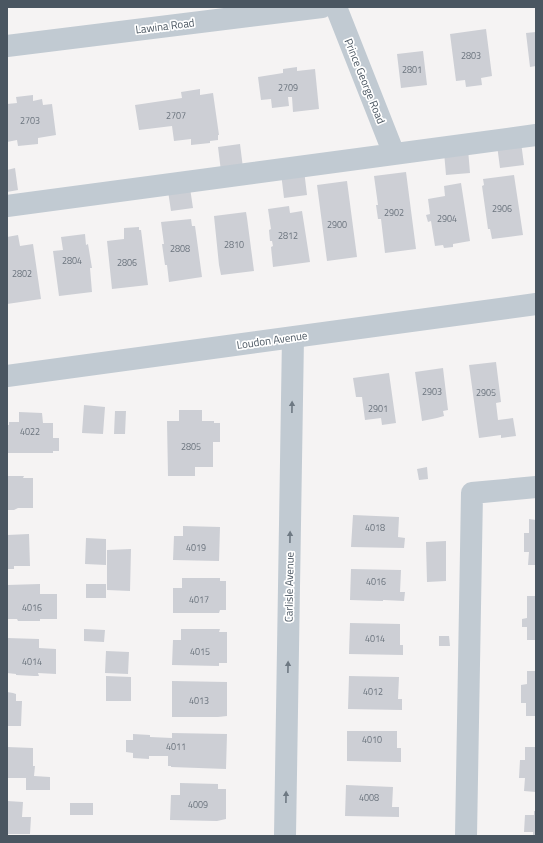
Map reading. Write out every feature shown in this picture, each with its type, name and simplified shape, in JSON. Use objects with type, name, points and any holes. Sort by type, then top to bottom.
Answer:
[{"type":"street","name":"Lawina Road","points":[[7,46],[322,7]]},
{"type":"street","name":"Prince George Road","points":[[336,7],[394,154]]},
{"type":"street","points":[[7,206],[536,135]]},
{"type":"street","name":"Loudon Avenue","points":[[7,376],[536,304]]},
{"type":"street","name":"Carlisle Avenue","points":[[285,836],[293,337]]},
{"type":"street","points":[[466,836],[472,494],[536,488]]},
{"type":"building","points":[[486,29],[492,76],[481,78],[482,85],[466,87],[465,80],[456,81],[450,34]]},
{"type":"building","points":[[536,32],[536,66],[530,67],[526,33]]},
{"type":"building","points":[[423,51],[427,85],[401,88],[397,54]]},
{"type":"building","points":[[297,67],[297,71],[315,69],[319,109],[293,112],[292,97],[288,97],[289,106],[272,108],[271,99],[261,100],[258,77],[283,73],[283,69]]},
{"type":"building","points":[[200,89],[200,95],[213,93],[219,135],[218,140],[210,141],[210,143],[191,145],[191,139],[174,141],[172,126],[139,130],[135,105],[182,98],[181,92]]},
{"type":"building","points":[[33,95],[33,101],[42,99],[43,105],[52,104],[56,135],[38,138],[38,144],[18,146],[17,140],[7,142],[7,104],[17,103],[16,97]]},
{"type":"building","points":[[521,142],[524,165],[500,168],[497,145]]},
{"type":"building","points":[[240,144],[243,168],[221,171],[218,147]]},
{"type":"building","points":[[468,149],[470,173],[446,175],[444,152]]},
{"type":"building","points":[[15,168],[18,190],[7,192],[7,170]]},
{"type":"building","points":[[304,170],[307,195],[284,198],[281,173]]},
{"type":"building","points":[[406,172],[416,249],[385,253],[381,219],[378,219],[376,205],[378,205],[374,176]]},
{"type":"building","points":[[514,175],[523,235],[492,239],[490,229],[488,229],[482,186],[484,185],[483,179]]},
{"type":"building","points":[[347,181],[357,257],[327,261],[317,185]]},
{"type":"building","points":[[461,183],[470,241],[453,244],[453,247],[444,248],[443,245],[435,246],[431,221],[428,222],[426,215],[430,214],[428,199],[445,196],[444,186]]},
{"type":"building","points":[[190,188],[193,208],[171,211],[168,191]]},
{"type":"building","points":[[289,206],[290,213],[302,211],[310,262],[273,267],[271,247],[273,246],[272,241],[270,241],[269,230],[271,229],[268,209]]},
{"type":"building","points":[[246,212],[254,271],[221,275],[214,216]]},
{"type":"building","points":[[191,219],[192,226],[195,226],[202,277],[169,282],[162,244],[164,244],[161,222]]},
{"type":"building","points":[[139,227],[139,230],[141,230],[148,285],[112,289],[107,241],[124,239],[124,228]]},
{"type":"building","points":[[85,234],[86,245],[88,244],[92,268],[90,268],[92,292],[59,296],[53,251],[63,250],[61,237]]},
{"type":"building","points":[[18,235],[20,246],[33,244],[41,299],[7,304],[7,237]]},
{"type":"building","points":[[496,362],[501,402],[496,403],[498,420],[513,418],[516,436],[501,438],[501,435],[479,438],[469,365]]},
{"type":"building","points":[[443,368],[448,410],[443,411],[444,416],[422,421],[415,372]]},
{"type":"building","points":[[389,373],[396,423],[382,425],[381,418],[365,420],[362,397],[356,397],[353,378]]},
{"type":"building","points":[[84,405],[105,407],[103,434],[82,433]]},
{"type":"building","points":[[179,410],[202,410],[202,421],[214,421],[214,423],[220,423],[220,442],[213,442],[213,467],[195,467],[195,476],[168,476],[167,421],[179,421]]},
{"type":"building","points":[[115,411],[126,411],[125,434],[114,434]]},
{"type":"building","points":[[19,412],[42,413],[43,423],[53,423],[53,438],[59,438],[59,451],[53,451],[53,453],[8,453],[7,425],[9,425],[9,422],[19,422]]},
{"type":"building","points":[[427,467],[428,479],[419,480],[417,469]]},
{"type":"building","points":[[7,476],[24,476],[23,478],[33,478],[33,508],[7,510]]},
{"type":"building","points":[[353,515],[399,517],[398,537],[405,538],[404,548],[351,547]]},
{"type":"building","points":[[529,519],[536,520],[536,565],[528,565],[529,552],[524,552],[524,533],[529,533]]},
{"type":"building","points":[[183,526],[220,527],[219,561],[173,560],[174,536],[183,536]]},
{"type":"building","points":[[29,534],[30,566],[14,566],[14,569],[7,569],[7,535]]},
{"type":"building","points":[[86,538],[106,539],[106,565],[85,564]]},
{"type":"building","points":[[446,541],[446,581],[427,582],[426,542]]},
{"type":"building","points":[[131,549],[130,591],[107,590],[107,550]]},
{"type":"building","points":[[351,569],[401,570],[400,592],[405,592],[404,601],[350,600]]},
{"type":"building","points":[[182,578],[220,578],[220,581],[226,581],[226,610],[220,610],[219,613],[173,613],[173,588],[182,588]]},
{"type":"building","points":[[40,584],[40,594],[57,594],[57,619],[18,621],[17,619],[7,619],[7,585]]},
{"type":"building","points":[[86,584],[106,584],[106,598],[86,598]]},
{"type":"building","points":[[527,596],[536,596],[536,640],[527,640],[527,627],[522,627],[522,619],[527,618]]},
{"type":"building","points":[[350,623],[400,624],[400,645],[403,645],[403,655],[349,654]]},
{"type":"building","points":[[84,629],[105,630],[104,642],[84,641]]},
{"type":"building","points":[[181,629],[220,629],[219,632],[227,632],[227,663],[219,663],[219,666],[172,665],[173,640],[181,640]]},
{"type":"building","points":[[439,636],[449,636],[450,646],[439,646]]},
{"type":"building","points":[[7,638],[39,639],[39,648],[56,649],[56,674],[38,673],[39,676],[34,676],[7,673]]},
{"type":"building","points":[[106,651],[129,652],[128,674],[105,673]]},
{"type":"building","points":[[527,671],[536,671],[536,716],[526,716],[526,703],[521,703],[521,685],[527,684]]},
{"type":"building","points":[[106,676],[131,677],[131,701],[106,701]]},
{"type":"building","points":[[349,676],[399,677],[398,699],[402,699],[402,710],[348,709]]},
{"type":"building","points":[[172,681],[227,682],[227,716],[172,717]]},
{"type":"building","points":[[7,692],[16,694],[16,701],[22,701],[21,726],[7,726]]},
{"type":"building","points":[[347,731],[397,731],[397,748],[401,748],[401,762],[347,761]]},
{"type":"building","points":[[172,733],[227,734],[226,769],[171,767],[168,766],[168,756],[149,756],[149,759],[133,758],[133,753],[126,752],[126,740],[133,740],[133,734],[150,735],[150,737],[172,738]]},
{"type":"building","points":[[7,747],[33,748],[33,766],[35,766],[34,776],[50,777],[50,790],[26,790],[26,778],[7,778]]},
{"type":"building","points":[[525,747],[536,747],[536,792],[524,791],[525,778],[519,778],[520,760],[525,760]]},
{"type":"building","points":[[180,783],[218,784],[218,789],[226,789],[226,819],[217,821],[170,820],[171,795],[180,795]]},
{"type":"building","points":[[346,785],[393,787],[392,807],[399,807],[399,817],[345,816]]},
{"type":"building","points":[[7,801],[23,802],[22,817],[31,817],[30,834],[7,834]]},
{"type":"building","points":[[70,803],[93,803],[93,815],[70,815]]},
{"type":"building","points":[[534,811],[536,811],[536,836],[533,836],[533,832],[524,832],[525,815],[534,815]]}]
